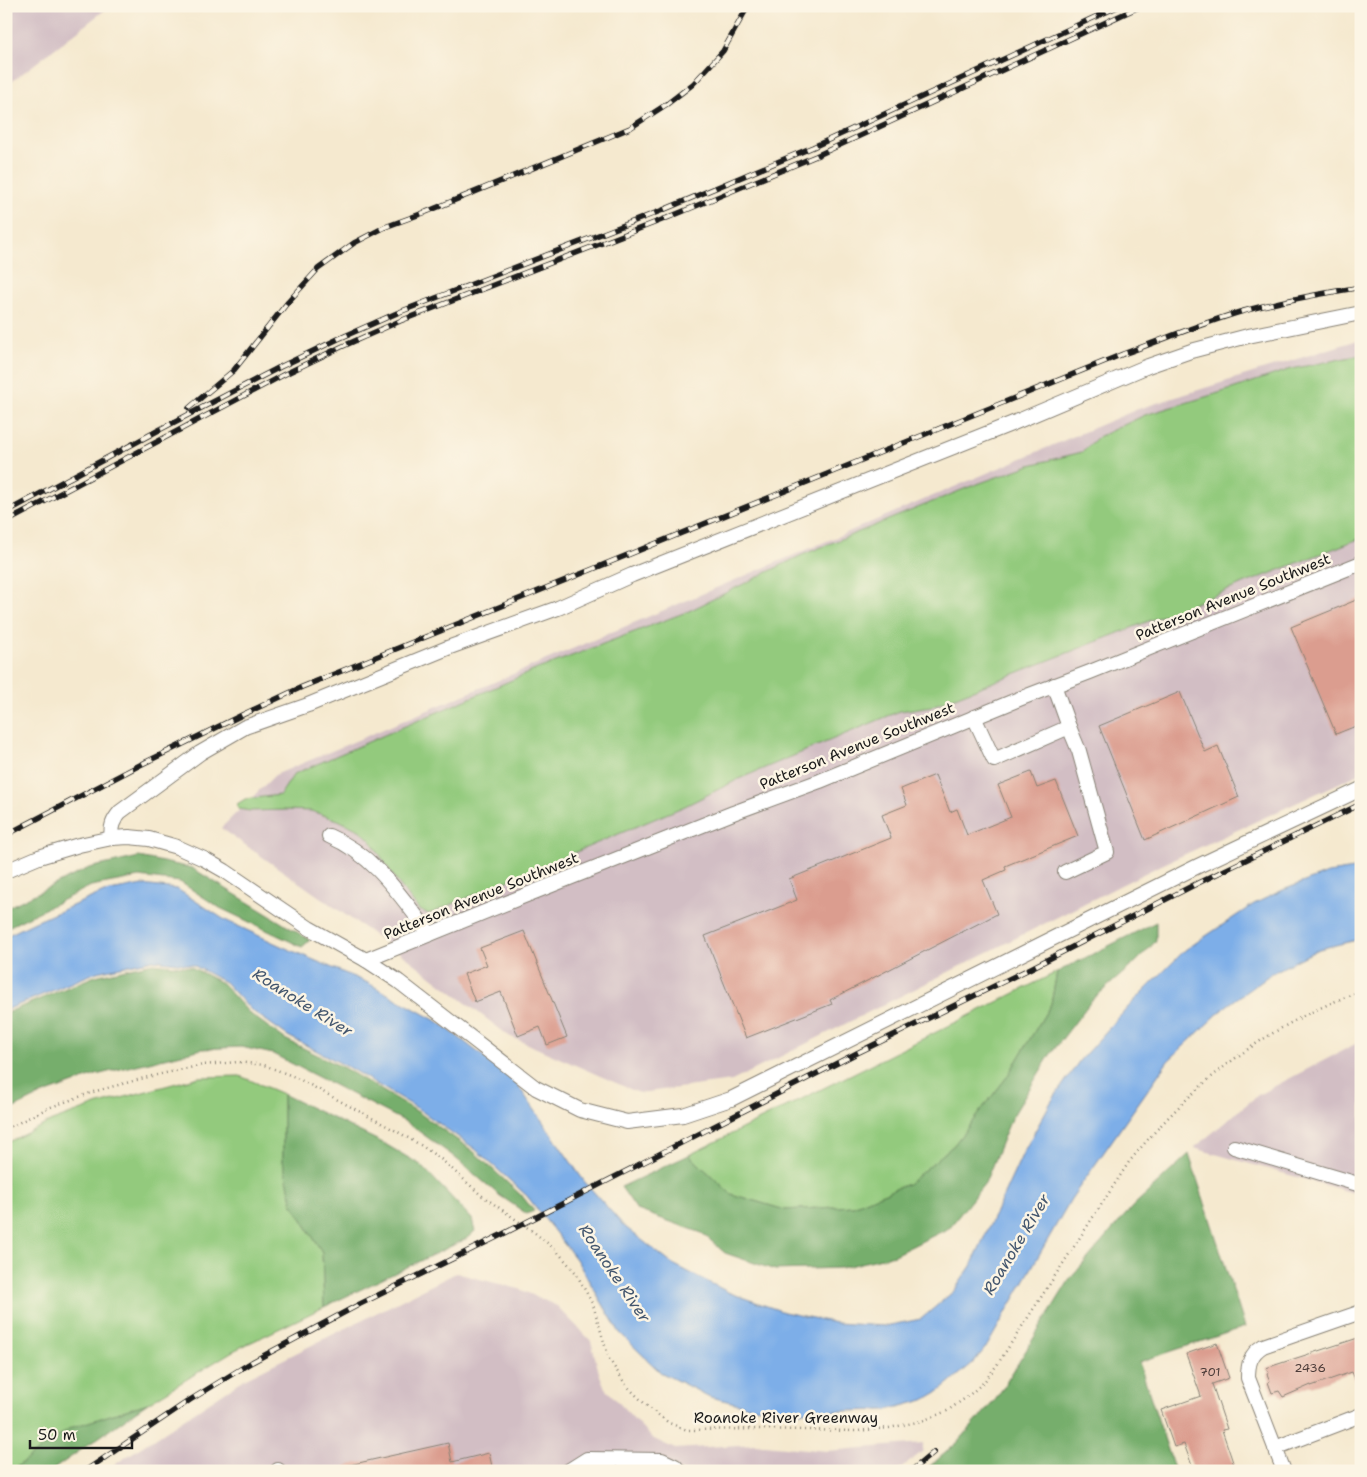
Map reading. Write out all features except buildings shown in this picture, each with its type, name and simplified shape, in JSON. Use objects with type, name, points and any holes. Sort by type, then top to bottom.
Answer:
[{"type":"street","points":[[112,838],[111,826],[120,812],[200,753],[246,728],[308,705],[450,647],[558,608],[632,575],[1012,424],[1148,366],[1191,351],[1248,336],[1361,313]]},
{"type":"street","name":"Patterson Avenue Southwest","points":[[366,960],[733,813],[820,781],[974,717],[1361,563]]},
{"type":"street","points":[[1054,685],[1079,751],[1107,852],[1065,872]]},
{"type":"street","points":[[974,717],[994,760],[1069,727]]},
{"type":"street","points":[[6,871],[39,857],[112,838],[149,839],[177,847],[225,871],[309,928],[366,960],[398,981],[536,1088],[580,1110],[627,1122],[683,1115],[731,1099],[1198,866],[1361,789]]},
{"type":"street","points":[[329,836],[355,849],[372,862],[430,934]]},
{"type":"street","points":[[1234,1147],[1361,1185]]},
{"type":"street","points":[[1284,1471],[1248,1378],[1251,1356],[1263,1346],[1361,1312]]},
{"type":"street","points":[[1275,1448],[1361,1415]]},
{"type":"street","points":[[568,1471],[587,1460],[662,1460],[675,1466],[679,1471]]},
{"type":"path","name":"Roanoke River Greenway","points":[[6,1129],[48,1108],[96,1090],[152,1076],[203,1065],[238,1062],[264,1065],[295,1078],[422,1146],[442,1160],[481,1195],[556,1250],[576,1273],[593,1305],[609,1359],[626,1385],[669,1423],[687,1430],[856,1431],[889,1428],[922,1421],[947,1410],[967,1397],[984,1382],[1129,1162],[1151,1135],[1206,1081],[1272,1032],[1311,1012],[1361,991]]},
{"type":"shaded area","points":[[6,6],[110,6],[10,83],[6,94]]},
{"type":"shaded area","points":[[1361,339],[1361,773],[1153,869],[732,1081],[639,1093],[509,1036],[410,960],[221,828],[275,775],[1138,409]]},
{"type":"shaded area","points":[[1361,1041],[1361,1195],[1194,1148],[1258,1095]]},
{"type":"shaded area","points":[[456,1273],[519,1289],[557,1306],[591,1341],[605,1388],[652,1438],[675,1449],[755,1444],[827,1451],[923,1443],[923,1451],[898,1471],[105,1471],[246,1378]]},
{"type":"green space","points":[[1361,355],[1361,538],[932,706],[900,711],[741,778],[685,806],[429,914],[419,910],[396,880],[371,841],[361,831],[338,820],[311,811],[250,811],[238,809],[237,804],[245,799],[280,795],[294,774],[535,670],[689,611],[802,555],[969,487],[1030,465],[1082,452],[1098,437],[1145,415],[1291,369]]},
{"type":"green space","points":[[139,857],[192,868],[310,940],[302,947],[220,908],[180,882],[139,877],[91,886],[6,928],[6,908],[89,868]]},
{"type":"green space","points":[[1156,922],[1156,941],[1137,961],[1092,1000],[1050,1055],[1011,1119],[985,1183],[949,1228],[894,1255],[841,1268],[775,1270],[725,1253],[702,1233],[637,1210],[621,1187],[689,1155],[731,1194],[785,1210],[853,1206],[908,1184],[954,1145],[1007,1077],[1051,1004],[1057,972]]},
{"type":"green space","points":[[153,963],[191,967],[222,983],[249,1013],[285,1039],[344,1068],[415,1110],[473,1151],[523,1197],[534,1211],[527,1214],[499,1195],[453,1156],[406,1122],[273,1054],[241,1047],[202,1049],[96,1075],[41,1095],[6,1112],[6,1013],[95,976]]},
{"type":"green space","points":[[1057,972],[1051,1004],[1007,1077],[954,1145],[908,1184],[853,1206],[785,1210],[731,1194],[689,1155]]},
{"type":"green space","points":[[240,1076],[283,1094],[283,1161],[293,1205],[322,1252],[324,1307],[233,1351],[148,1403],[70,1428],[11,1471],[6,1471],[6,1143],[52,1121],[99,1104],[199,1077]]},
{"type":"green space","points":[[283,1094],[385,1144],[421,1165],[472,1219],[475,1231],[466,1239],[324,1307],[322,1252],[293,1205],[283,1161]]},
{"type":"green space","points":[[1189,1154],[1245,1327],[1139,1362],[1175,1471],[924,1471],[957,1443],[996,1399],[1070,1279],[1133,1206]]},
{"type":"green space","points":[[148,1403],[51,1471],[11,1471],[70,1428]]},
{"type":"water","name":"Roanoke River","points":[[1361,868],[1361,939],[1319,949],[1272,973],[1225,1007],[1168,1061],[1071,1199],[987,1346],[974,1362],[941,1390],[924,1400],[887,1410],[796,1412],[752,1407],[710,1397],[660,1372],[620,1333],[576,1259],[527,1196],[475,1149],[417,1108],[346,1066],[288,1036],[251,1010],[225,982],[193,965],[153,960],[97,972],[6,1010],[6,936],[104,892],[142,885],[177,889],[225,920],[368,983],[440,1023],[514,1080],[584,1181],[624,1226],[671,1263],[730,1293],[784,1312],[836,1323],[885,1326],[921,1319],[954,1291],[971,1266],[1023,1153],[1051,1102],[1080,1060],[1132,1003],[1185,950],[1254,904],[1283,890],[1328,873]]},
{"type":"railway","points":[[189,408],[234,370],[288,302],[318,269],[354,243],[385,227],[630,128],[667,104],[693,84],[723,51],[748,6]]},
{"type":"railway","points":[[6,512],[159,430],[338,339],[397,313],[663,210],[813,147],[1119,6]]},
{"type":"railway","points":[[6,522],[283,375],[341,347],[400,321],[667,218],[816,156],[1141,6]]},
{"type":"railway","points":[[6,835],[140,765],[302,687],[1123,354],[1240,312],[1285,301],[1361,287]]},
{"type":"railway","points":[[85,1471],[190,1400],[252,1362],[360,1304],[503,1234],[857,1053],[1361,804]]},
{"type":"railway","points":[[911,1471],[934,1452]]}]
